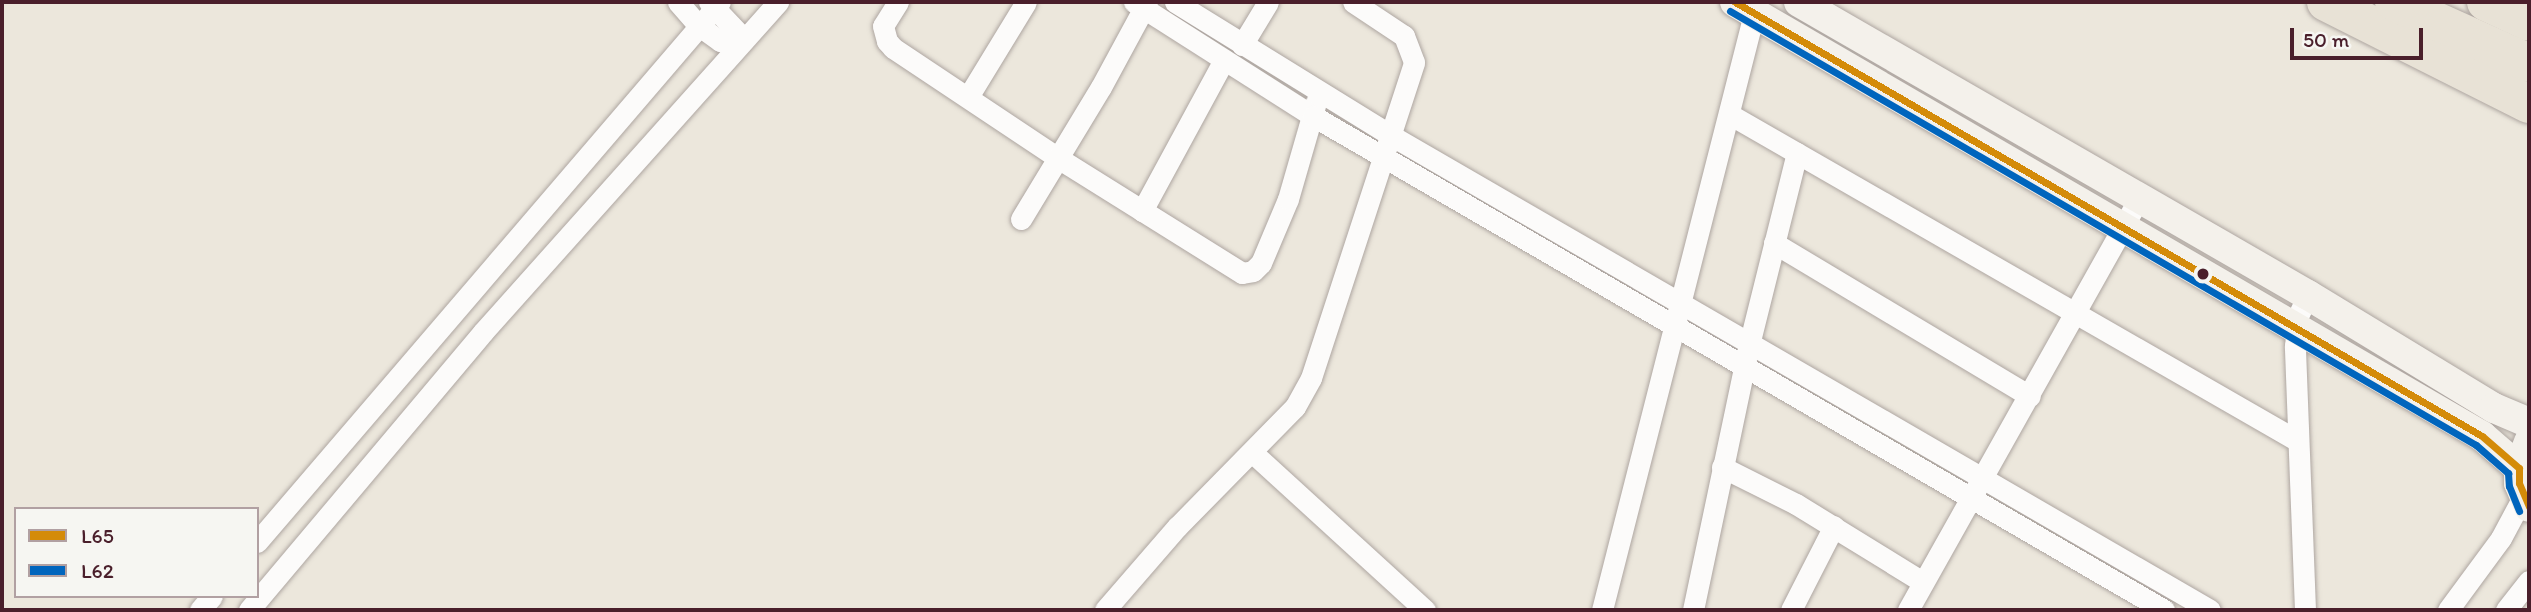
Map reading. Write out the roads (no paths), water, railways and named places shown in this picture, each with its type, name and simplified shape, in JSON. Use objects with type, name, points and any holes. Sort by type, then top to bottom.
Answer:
[{"type":"highway","points":[[2326,2],[2529,104]]},
{"type":"highway","points":[[2394,2],[2529,63]]},
{"type":"highway","points":[[2486,2],[2529,22]]},
{"type":"highway","points":[[2521,2],[2529,4]]},
{"type":"street","points":[[678,2],[698,25],[720,41],[733,44],[744,38]]},
{"type":"street","points":[[249,610],[483,332],[779,2]]},
{"type":"street","points":[[898,2],[885,18],[883,33],[887,41],[1058,158],[1236,272],[1253,271],[1261,263],[1288,199],[1319,93]]},
{"type":"street","points":[[968,97],[1026,2]]},
{"type":"street","points":[[1175,2],[1392,136],[2210,610]]},
{"type":"street","points":[[1242,45],[1268,2]]},
{"type":"street","points":[[1105,610],[1177,527],[1253,453],[1295,407],[1311,378],[1412,73],[1413,52],[1404,36],[1353,2]]},
{"type":"street","points":[[1799,2],[2308,295],[2494,408],[2529,423]]},
{"type":"street","points":[[259,543],[715,4],[744,38]]},
{"type":"street","points":[[1021,219],[1058,158],[1142,4],[1224,61],[1313,116],[1675,329],[2164,610]]},
{"type":"street","points":[[1602,610],[1729,114],[1749,6],[2482,436],[2525,478],[2501,538],[2448,610]]},
{"type":"street","points":[[1142,211],[1224,61]]},
{"type":"street","points":[[1729,114],[2298,441]]},
{"type":"street","points":[[1693,610],[1749,345],[1797,153]]},
{"type":"street","points":[[1908,610],[2140,197]]},
{"type":"street","points":[[1774,243],[2030,396]]},
{"type":"street","points":[[2305,610],[2295,327],[2308,295]]},
{"type":"street","points":[[1253,453],[1425,610]]},
{"type":"street","points":[[1722,467],[1834,526],[1923,582]]},
{"type":"street","points":[[1791,610],[1834,526]]},
{"type":"street","points":[[259,547],[281,572]]},
{"type":"street","points":[[2094,569],[2104,548]]},
{"type":"street","points":[[2506,610],[2529,581]]}]
